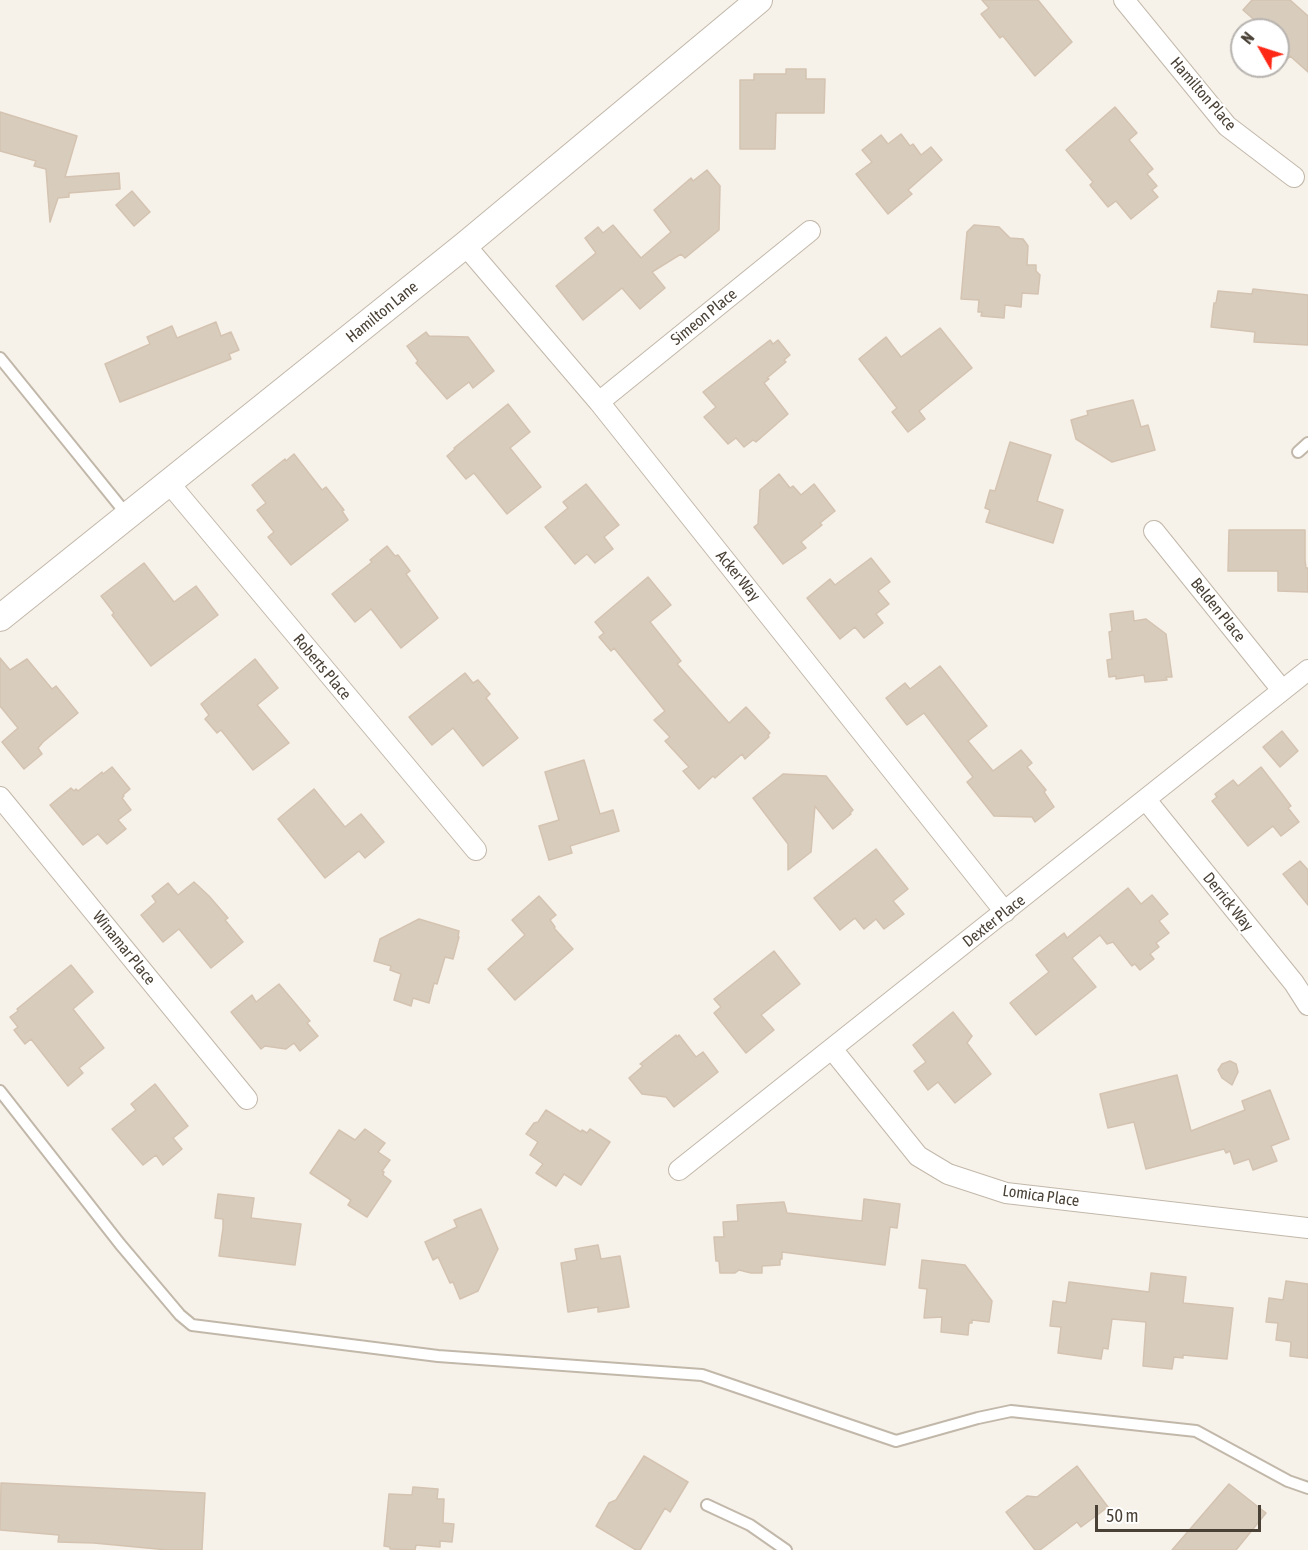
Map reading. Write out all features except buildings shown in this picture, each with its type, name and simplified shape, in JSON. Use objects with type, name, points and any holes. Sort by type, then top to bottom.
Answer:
[{"type":"street","name":"Hamilton Lane","points":[[0,618],[129,517],[465,245],[759,0]]},
{"type":"street","name":"Hamilton Place","points":[[1124,0],[1227,126],[1294,177]]},
{"type":"street","name":"Simeon Place","points":[[599,402],[810,231]]},
{"type":"street","name":"Acker Way","points":[[465,245],[599,402],[1005,912]]},
{"type":"street","name":"Roberts Place","points":[[169,483],[476,850]]},
{"type":"street","name":"Belden Place","points":[[1154,531],[1282,690]]},
{"type":"street","name":"Dexter Place","points":[[679,1170],[1308,670]]},
{"type":"street","name":"Winamar Place","points":[[0,797],[247,1099]]},
{"type":"street","name":"Derrick Way","points":[[1146,800],[1294,984],[1308,1005]]},
{"type":"street","name":"Lomica Place","points":[[832,1049],[918,1156],[948,1174],[1006,1193],[1308,1228]]},
{"type":"lane","points":[[0,358],[129,517]]},
{"type":"lane","points":[[1298,452],[1308,443]]},
{"type":"lane","points":[[0,1091],[120,1244],[180,1315],[192,1325],[438,1356],[702,1375],[896,1441],[1011,1411],[1093,1418],[1196,1431],[1288,1481],[1308,1488]]},
{"type":"lane","points":[[707,1505],[750,1525],[786,1550]]}]
